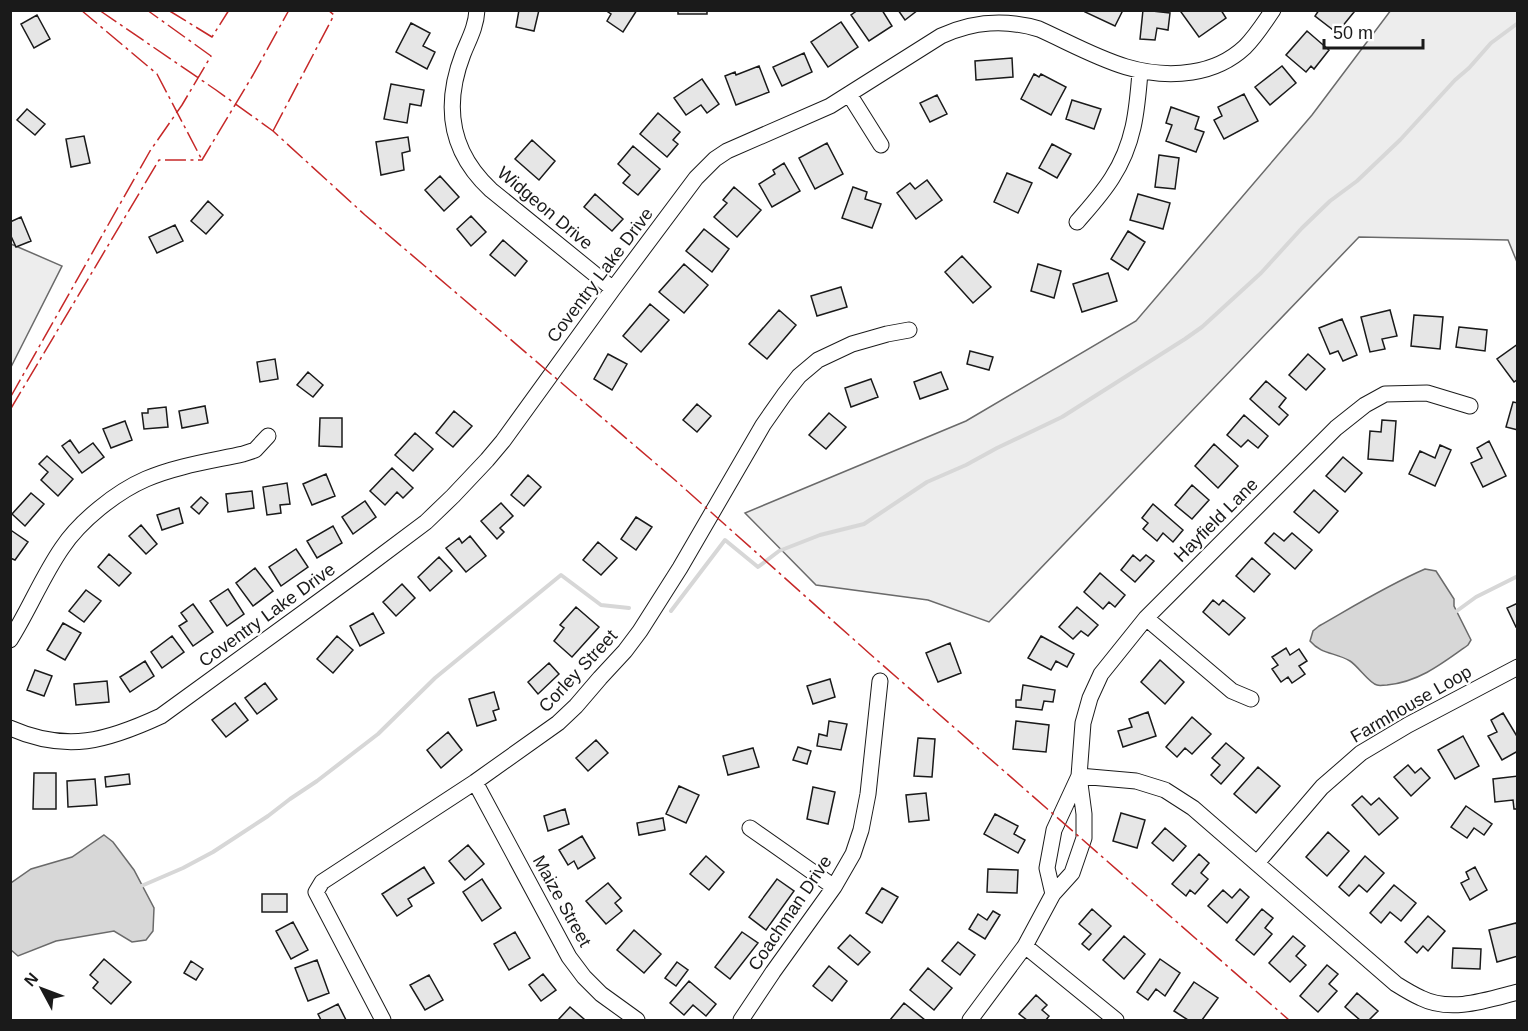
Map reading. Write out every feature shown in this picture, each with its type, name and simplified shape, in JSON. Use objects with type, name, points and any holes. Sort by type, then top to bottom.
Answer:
[{"type":"street","name":"Widgeon Drive","points":[[477,10],[473,32],[456,78],[452,103],[454,128],[464,156],[474,172],[491,190],[613,289]]},
{"type":"street","name":"Coventry Lake Drive","points":[[10,728],[42,739],[79,742],[103,738],[138,727],[161,716],[426,522],[487,460],[696,178],[715,159],[727,151],[830,106],[972,17],[1039,29],[1140,72],[1181,74],[1222,63],[1244,48],[1254,38],[1273,10]]},
{"type":"street","points":[[1077,222],[1111,179],[1124,155],[1136,116],[1140,72]]},
{"type":"street","points":[[849,94],[881,145]]},
{"type":"street","name":"Corley Street","points":[[383,1020],[315,892],[322,882],[476,782],[558,723],[576,706],[640,631],[680,568],[763,425],[799,376],[818,360],[852,344],[909,330]]},
{"type":"street","name":"Hayfield Lane","points":[[970,1020],[1025,946],[1053,894],[1072,873],[1084,838],[1084,814],[1079,776],[1083,723],[1090,698],[1101,674],[1146,618],[1336,429],[1365,405],[1385,394],[1427,393],[1470,406]]},
{"type":"street","points":[[10,640],[62,548],[86,520],[106,504],[147,478],[255,450],[268,436]]},
{"type":"street","points":[[1146,618],[1232,691],[1251,699]]},
{"type":"street","name":"Farmhouse Loop","points":[[1257,863],[1322,787],[1361,753],[1408,725],[1518,667]]},
{"type":"street","name":"Coachman Drive","points":[[741,1020],[834,887],[853,854],[861,830],[868,794],[880,681]]},
{"type":"street","points":[[1079,776],[1136,781],[1165,790],[1193,808],[1396,984],[1422,999],[1441,1005],[1476,1003],[1518,992]]},
{"type":"street","name":"Hayfield Lane","points":[[1053,894],[1047,868],[1054,830],[1079,776]]},
{"type":"street","name":"Maize Street","points":[[476,782],[569,957],[601,994],[637,1020]]},
{"type":"street","points":[[750,828],[834,887]]},
{"type":"street","points":[[1025,946],[1116,1020]]},
{"type":"shaded area","points":[[1391,10],[1517,11],[1517,262],[1508,240],[1359,237],[989,622],[928,600],[816,585],[745,513],[966,421],[1136,321],[1312,115]]},
{"type":"shaded area","points":[[11,244],[62,266],[11,367]]},
{"type":"shaded area","points":[[1425,569],[1436,571],[1454,599],[1454,606],[1471,640],[1468,645],[1440,665],[1410,680],[1378,685],[1371,682],[1350,661],[1319,649],[1310,641],[1313,631],[1319,626],[1384,589]]},
{"type":"shaded area","points":[[104,835],[113,842],[134,870],[154,908],[153,931],[146,940],[132,942],[114,931],[56,941],[18,956],[11,950],[11,883],[31,869],[72,857]]},
{"type":"building","points":[[519,10],[539,10],[534,31],[516,27]]},
{"type":"building","points":[[605,10],[637,10],[623,32],[607,21],[611,14]]},
{"type":"building","points":[[678,10],[707,10],[707,14],[678,14]]},
{"type":"building","points":[[858,10],[882,10],[892,26],[869,41],[851,15]]},
{"type":"building","points":[[898,10],[918,10],[905,20]]},
{"type":"building","points":[[1086,10],[1123,10],[1115,26],[1085,12]]},
{"type":"building","points":[[1143,10],[1170,13],[1168,30],[1157,28],[1155,40],[1140,39]]},
{"type":"building","points":[[1184,10],[1221,10],[1226,18],[1199,37],[1181,12]]},
{"type":"building","points":[[1319,10],[1352,10],[1354,12],[1337,33],[1315,16]]},
{"type":"building","points":[[37,15],[50,39],[34,48],[21,24]]},
{"type":"building","points":[[841,22],[858,47],[828,67],[811,42]]},
{"type":"building","points":[[411,23],[430,33],[423,46],[435,52],[427,69],[396,52]]},
{"type":"building","points":[[1307,31],[1329,50],[1314,69],[1311,66],[1306,72],[1286,55]]},
{"type":"building","points":[[804,53],[812,72],[782,86],[773,67]]},
{"type":"building","points":[[1012,58],[1013,77],[976,80],[975,61]]},
{"type":"building","points":[[759,66],[769,92],[736,105],[725,76],[735,72],[736,75]]},
{"type":"building","points":[[1282,66],[1296,83],[1270,105],[1255,87]]},
{"type":"building","points":[[1034,74],[1039,77],[1041,74],[1066,87],[1051,115],[1021,99]]},
{"type":"building","points":[[702,79],[719,104],[707,113],[701,105],[686,115],[674,98]]},
{"type":"building","points":[[391,84],[424,90],[421,106],[410,104],[407,123],[384,119]]},
{"type":"building","points":[[1244,94],[1258,121],[1224,139],[1214,120],[1222,116],[1218,107]]},
{"type":"building","points":[[937,95],[947,114],[930,122],[920,103]]},
{"type":"building","points":[[1072,100],[1101,109],[1094,129],[1066,119]]},
{"type":"building","points":[[1171,107],[1199,117],[1195,129],[1204,132],[1196,152],[1166,141],[1172,125],[1166,123]]},
{"type":"building","points":[[27,109],[45,124],[35,135],[17,120]]},
{"type":"building","points":[[658,113],[680,132],[673,140],[678,144],[667,157],[640,134]]},
{"type":"building","points":[[84,136],[90,163],[71,167],[66,139]]},
{"type":"building","points":[[408,137],[410,151],[402,153],[404,170],[381,175],[376,142]]},
{"type":"building","points":[[532,140],[555,161],[539,180],[515,159]]},
{"type":"building","points":[[827,143],[843,174],[815,189],[799,158]]},
{"type":"building","points":[[1052,144],[1071,154],[1057,178],[1039,168]]},
{"type":"building","points":[[633,146],[660,169],[638,195],[623,183],[630,175],[618,164]]},
{"type":"building","points":[[1159,155],[1179,158],[1175,189],[1155,187]]},
{"type":"building","points":[[784,163],[800,191],[772,207],[759,184],[775,174],[773,170]]},
{"type":"building","points":[[1007,173],[1032,183],[1018,213],[994,202]]},
{"type":"building","points":[[440,176],[459,197],[444,211],[425,190]]},
{"type":"building","points":[[927,180],[942,200],[916,219],[897,193],[910,183],[915,189]]},
{"type":"building","points":[[734,187],[761,210],[737,237],[714,217],[727,203],[723,200]]},
{"type":"building","points":[[853,187],[867,192],[865,199],[881,204],[872,228],[842,218]]},
{"type":"building","points":[[595,194],[623,219],[612,231],[584,207]]},
{"type":"building","points":[[1138,194],[1170,203],[1163,229],[1130,220]]},
{"type":"building","points":[[208,201],[223,215],[206,234],[191,221]]},
{"type":"building","points":[[471,216],[486,232],[471,246],[457,229]]},
{"type":"building","points":[[21,217],[31,241],[16,247],[10,234],[10,222]]},
{"type":"building","points":[[175,225],[183,241],[157,253],[149,237]]},
{"type":"building","points":[[704,229],[729,249],[712,272],[686,251]]},
{"type":"building","points":[[1128,231],[1145,242],[1128,270],[1111,259]]},
{"type":"building","points":[[503,240],[527,261],[515,276],[490,255]]},
{"type":"building","points":[[962,256],[991,287],[973,303],[945,272]]},
{"type":"building","points":[[684,264],[708,285],[684,313],[659,292]]},
{"type":"building","points":[[1038,264],[1061,271],[1054,298],[1031,291]]},
{"type":"building","points":[[1108,273],[1117,301],[1082,312],[1073,284]]},
{"type":"building","points":[[841,287],[847,307],[817,316],[811,296]]},
{"type":"building","points":[[650,304],[669,320],[641,352],[623,336]]},
{"type":"building","points":[[779,310],[796,325],[767,359],[749,344]]},
{"type":"building","points":[[1390,310],[1397,336],[1382,339],[1385,349],[1370,352],[1361,317]]},
{"type":"building","points":[[1414,315],[1443,317],[1440,349],[1411,346]]},
{"type":"building","points":[[1342,319],[1357,355],[1343,361],[1338,351],[1330,354],[1319,328]]},
{"type":"building","points":[[1459,327],[1487,330],[1485,351],[1456,347]]},
{"type":"building","points":[[1518,344],[1518,379],[1514,382],[1497,359]]},
{"type":"building","points":[[970,351],[993,357],[989,370],[967,364]]},
{"type":"building","points":[[608,354],[627,364],[612,390],[594,379]]},
{"type":"building","points":[[1308,354],[1325,369],[1306,390],[1289,375]]},
{"type":"building","points":[[275,359],[278,379],[260,382],[257,362]]},
{"type":"building","points":[[308,372],[323,385],[313,397],[297,385]]},
{"type":"building","points":[[941,372],[948,389],[920,399],[914,382]]},
{"type":"building","points":[[871,379],[878,397],[851,407],[845,388]]},
{"type":"building","points":[[1266,381],[1286,398],[1279,407],[1288,415],[1279,425],[1250,399]]},
{"type":"building","points":[[1513,402],[1518,403],[1518,430],[1506,427]]},
{"type":"building","points":[[697,404],[711,416],[697,432],[683,420]]},
{"type":"building","points":[[205,406],[208,423],[182,428],[179,411]]},
{"type":"building","points":[[166,407],[168,427],[144,429],[142,413],[148,413],[148,409]]},
{"type":"building","points":[[454,411],[472,426],[453,447],[436,433]]},
{"type":"building","points":[[829,413],[846,427],[826,449],[809,435]]},
{"type":"building","points":[[1244,415],[1268,436],[1258,448],[1248,440],[1241,447],[1227,435]]},
{"type":"building","points":[[320,418],[342,418],[342,447],[319,446]]},
{"type":"building","points":[[1382,420],[1396,421],[1393,461],[1368,459],[1370,431],[1381,432]]},
{"type":"building","points":[[125,421],[132,440],[111,448],[103,429]]},
{"type":"building","points":[[415,433],[433,449],[413,471],[395,455]]},
{"type":"building","points":[[70,440],[79,453],[93,443],[104,457],[82,473],[62,446]]},
{"type":"building","points":[[1489,441],[1506,476],[1483,487],[1471,463],[1482,458],[1477,448]]},
{"type":"building","points":[[1214,444],[1238,466],[1218,488],[1195,466]]},
{"type":"building","points":[[1440,445],[1451,450],[1435,486],[1409,474],[1420,451],[1435,458]]},
{"type":"building","points":[[47,456],[73,479],[58,496],[41,480],[48,472],[39,464]]},
{"type":"building","points":[[1343,457],[1362,473],[1345,492],[1326,476]]},
{"type":"building","points":[[392,468],[413,488],[403,498],[397,492],[385,505],[370,491]]},
{"type":"building","points":[[326,474],[335,496],[312,505],[303,484]]},
{"type":"building","points":[[528,475],[541,487],[524,506],[511,495]]},
{"type":"building","points":[[287,483],[290,504],[280,505],[281,513],[267,515],[263,487]]},
{"type":"building","points":[[1192,485],[1209,500],[1192,519],[1175,505]]},
{"type":"building","points":[[1314,490],[1338,511],[1319,533],[1294,512]]},
{"type":"building","points":[[252,491],[254,508],[228,512],[226,494]]},
{"type":"building","points":[[31,493],[44,504],[25,526],[12,514]]},
{"type":"building","points":[[201,497],[208,503],[199,514],[191,507]]},
{"type":"building","points":[[365,501],[376,517],[353,534],[342,517]]},
{"type":"building","points":[[501,503],[513,516],[500,528],[504,532],[497,539],[481,521]]},
{"type":"building","points":[[1153,504],[1183,530],[1173,542],[1163,533],[1157,541],[1143,529],[1148,523],[1142,518]]},
{"type":"building","points":[[179,508],[183,523],[162,530],[157,515]]},
{"type":"building","points":[[636,517],[652,527],[636,550],[621,539]]},
{"type":"building","points":[[141,525],[157,544],[146,554],[129,536]]},
{"type":"building","points":[[333,526],[342,543],[317,558],[307,541]]},
{"type":"building","points":[[12,531],[28,542],[15,560],[10,558],[10,533]]},
{"type":"building","points":[[1274,533],[1284,541],[1292,533],[1312,550],[1295,569],[1265,543]]},
{"type":"building","points":[[470,536],[486,556],[466,572],[446,548],[459,538],[462,543]]},
{"type":"building","points":[[598,542],[617,558],[601,575],[583,560]]},
{"type":"building","points":[[296,549],[308,567],[281,586],[269,567]]},
{"type":"building","points":[[109,554],[131,573],[119,586],[98,567]]},
{"type":"building","points":[[1133,555],[1140,561],[1146,555],[1154,561],[1135,582],[1121,570]]},
{"type":"building","points":[[439,557],[452,571],[430,591],[418,577]]},
{"type":"building","points":[[1252,558],[1270,574],[1254,592],[1236,576]]},
{"type":"building","points":[[255,568],[273,591],[253,606],[236,583]]},
{"type":"building","points":[[1100,573],[1125,595],[1115,607],[1109,602],[1103,609],[1084,592]]},
{"type":"building","points":[[402,584],[415,598],[396,616],[383,602]]},
{"type":"building","points":[[228,589],[244,614],[227,626],[210,601]]},
{"type":"building","points":[[86,590],[101,601],[84,622],[69,611]]},
{"type":"building","points":[[1213,600],[1219,605],[1223,600],[1245,618],[1229,635],[1203,612]]},
{"type":"building","points":[[1518,603],[1518,626],[1516,627],[1507,608]]},
{"type":"building","points":[[193,604],[213,632],[193,646],[179,626],[187,621],[181,613]]},
{"type":"building","points":[[576,607],[599,627],[572,657],[554,641],[564,628],[560,625]]},
{"type":"building","points":[[1077,607],[1098,625],[1088,636],[1081,631],[1073,639],[1059,627]]},
{"type":"building","points":[[373,613],[384,633],[360,646],[350,626]]},
{"type":"building","points":[[63,623],[81,633],[65,660],[47,650]]},
{"type":"building","points":[[172,636],[184,652],[162,668],[151,652]]},
{"type":"building","points":[[337,636],[353,650],[333,673],[317,659]]},
{"type":"building","points":[[1041,636],[1074,654],[1067,667],[1056,661],[1051,670],[1028,658]]},
{"type":"building","points":[[950,643],[961,673],[938,682],[926,653]]},
{"type":"building","points":[[1286,648],[1290,655],[1299,649],[1307,661],[1299,666],[1305,674],[1292,683],[1288,677],[1281,682],[1272,669],[1278,665],[1272,657]]},
{"type":"building","points":[[1160,660],[1184,682],[1165,704],[1141,682]]},
{"type":"building","points":[[145,661],[154,676],[130,692],[120,677]]},
{"type":"building","points":[[549,663],[559,674],[538,694],[528,682]]},
{"type":"building","points":[[35,670],[52,676],[44,696],[27,690]]},
{"type":"building","points":[[830,679],[835,697],[813,704],[807,686]]},
{"type":"building","points":[[107,681],[109,702],[76,705],[74,684]]},
{"type":"building","points":[[265,683],[277,699],[257,714],[245,698]]},
{"type":"building","points":[[1023,685],[1055,690],[1053,702],[1044,701],[1042,710],[1016,707],[1016,700],[1021,700]]},
{"type":"building","points":[[494,692],[499,709],[493,711],[496,720],[477,726],[469,699]]},
{"type":"building","points":[[235,703],[248,720],[226,737],[212,720]]},
{"type":"building","points":[[1148,712],[1156,736],[1123,747],[1118,731],[1132,727],[1129,719]]},
{"type":"building","points":[[1503,713],[1518,738],[1518,751],[1502,760],[1488,736],[1497,732],[1491,720]]},
{"type":"building","points":[[1192,717],[1211,734],[1192,754],[1185,748],[1177,757],[1166,747]]},
{"type":"building","points":[[829,721],[847,724],[841,750],[817,746],[819,734],[827,736]]},
{"type":"building","points":[[1016,721],[1049,725],[1046,752],[1013,749]]},
{"type":"building","points":[[448,732],[462,750],[441,768],[427,750]]},
{"type":"building","points":[[1463,736],[1479,766],[1455,779],[1438,750]]},
{"type":"building","points":[[918,738],[935,739],[932,777],[914,776]]},
{"type":"building","points":[[596,740],[608,753],[588,771],[576,758]]},
{"type":"building","points":[[1226,743],[1244,758],[1221,784],[1211,775],[1220,765],[1212,758]]},
{"type":"building","points":[[798,747],[811,751],[807,764],[793,760]]},
{"type":"building","points":[[753,748],[759,767],[728,775],[723,756]]},
{"type":"building","points":[[1408,765],[1415,773],[1421,768],[1430,778],[1411,796],[1394,777]]},
{"type":"building","points":[[1258,767],[1280,786],[1256,813],[1234,794]]},
{"type":"building","points":[[34,773],[56,773],[56,809],[33,809]]},
{"type":"building","points":[[129,774],[130,784],[106,787],[105,777]]},
{"type":"building","points":[[1518,776],[1518,809],[1514,809],[1513,800],[1495,802],[1493,779]]},
{"type":"building","points":[[95,779],[97,805],[68,807],[67,781]]},
{"type":"building","points":[[679,786],[699,795],[686,823],[666,814]]},
{"type":"building","points":[[813,787],[835,792],[828,824],[807,819]]},
{"type":"building","points":[[926,793],[929,820],[909,822],[906,795]]},
{"type":"building","points":[[1362,796],[1371,805],[1379,798],[1398,818],[1379,835],[1352,805]]},
{"type":"building","points":[[1466,806],[1492,824],[1484,835],[1474,828],[1467,838],[1451,827]]},
{"type":"building","points":[[565,809],[569,824],[548,831],[544,816]]},
{"type":"building","points":[[1121,813],[1145,820],[1137,848],[1113,841]]},
{"type":"building","points":[[995,814],[1018,826],[1014,834],[1025,840],[1018,853],[984,834]]},
{"type":"building","points":[[663,818],[665,830],[639,835],[637,823]]},
{"type":"building","points":[[1165,828],[1186,846],[1173,861],[1152,843]]},
{"type":"building","points":[[1328,832],[1349,851],[1327,876],[1306,857]]},
{"type":"building","points":[[582,836],[595,858],[578,869],[574,861],[568,865],[559,850]]},
{"type":"building","points":[[468,845],[484,864],[465,880],[449,861]]},
{"type":"building","points":[[1199,854],[1209,863],[1201,873],[1208,879],[1195,894],[1190,890],[1186,896],[1172,884]]},
{"type":"building","points":[[706,856],[724,872],[709,890],[690,874]]},
{"type":"building","points":[[1365,856],[1384,873],[1367,892],[1359,885],[1349,896],[1339,887]]},
{"type":"building","points":[[424,867],[434,883],[408,899],[412,906],[397,916],[382,894]]},
{"type":"building","points":[[1475,867],[1487,890],[1470,900],[1461,883],[1469,879],[1466,872]]},
{"type":"building","points":[[988,869],[1018,870],[1017,893],[987,892]]},
{"type":"building","points":[[482,879],[501,908],[482,921],[463,892]]},
{"type":"building","points":[[777,879],[794,891],[766,930],[749,917]]},
{"type":"building","points":[[608,883],[621,898],[615,903],[622,911],[606,924],[586,901]]},
{"type":"building","points":[[1394,885],[1416,903],[1401,921],[1390,912],[1381,923],[1370,913]]},
{"type":"building","points":[[882,888],[898,897],[882,923],[866,913]]},
{"type":"building","points":[[1240,889],[1249,897],[1227,923],[1208,906],[1223,890],[1232,898]]},
{"type":"building","points":[[262,894],[287,894],[287,912],[262,912]]},
{"type":"building","points":[[1092,909],[1111,926],[1089,950],[1082,944],[1091,934],[1079,924]]},
{"type":"building","points":[[1262,909],[1273,918],[1265,928],[1272,934],[1254,955],[1236,940]]},
{"type":"building","points":[[993,911],[1000,915],[985,939],[969,929],[978,914],[987,920]]},
{"type":"building","points":[[1428,916],[1445,931],[1428,951],[1423,946],[1417,953],[1405,942]]},
{"type":"building","points":[[293,922],[308,950],[291,959],[276,931]]},
{"type":"building","points":[[1516,923],[1518,956],[1497,962],[1489,930]]},
{"type":"building","points":[[634,930],[661,954],[644,973],[617,950]]},
{"type":"building","points":[[515,932],[530,958],[509,970],[494,944]]},
{"type":"building","points":[[742,932],[758,943],[730,979],[715,967]]},
{"type":"building","points":[[850,935],[870,952],[858,965],[838,948]]},
{"type":"building","points":[[1124,936],[1145,954],[1124,979],[1103,960]]},
{"type":"building","points":[[1293,936],[1305,946],[1296,956],[1306,965],[1290,982],[1269,963]]},
{"type":"building","points":[[958,942],[975,955],[960,975],[942,961]]},
{"type":"building","points":[[1453,948],[1481,949],[1480,969],[1452,968]]},
{"type":"building","points":[[104,959],[131,982],[111,1004],[93,988],[98,982],[90,975]]},
{"type":"building","points":[[1160,959],[1180,973],[1165,996],[1156,989],[1148,1000],[1137,992]]},
{"type":"building","points":[[317,960],[329,993],[308,1001],[295,968]]},
{"type":"building","points":[[191,961],[203,969],[196,980],[184,973]]},
{"type":"building","points":[[677,962],[688,970],[676,986],[665,978]]},
{"type":"building","points":[[1327,965],[1338,974],[1329,984],[1337,991],[1318,1012],[1300,996]]},
{"type":"building","points":[[829,966],[847,981],[832,1001],[813,986]]},
{"type":"building","points":[[928,968],[952,988],[934,1010],[910,990]]},
{"type":"building","points":[[543,974],[556,990],[541,1001],[529,985]]},
{"type":"building","points":[[429,975],[443,1000],[425,1010],[410,985]]},
{"type":"building","points":[[689,981],[716,1004],[706,1016],[693,1005],[684,1015],[670,1003]]},
{"type":"building","points":[[1194,982],[1218,998],[1202,1020],[1188,1020],[1174,1011]]},
{"type":"building","points":[[1357,993],[1378,1011],[1369,1020],[1360,1020],[1345,1007]]},
{"type":"building","points":[[1036,995],[1047,1005],[1042,1010],[1049,1016],[1046,1020],[1027,1020],[1019,1014]]},
{"type":"building","points":[[904,1003],[925,1020],[890,1020]]},
{"type":"building","points":[[338,1004],[346,1020],[321,1020],[318,1014]]},
{"type":"building","points":[[570,1007],[584,1019],[558,1020]]},
{"type":"waterway","points":[[671,611],[725,540],[758,567],[779,551],[820,535],[864,524],[927,482],[1062,417],[1185,339],[1202,327],[1261,273],[1330,201],[1357,181],[1400,140],[1491,43],[1518,23]]},
{"type":"waterway","points":[[139,887],[213,852],[317,781],[378,734],[435,678],[561,575],[601,605],[629,608]]},
{"type":"waterway","points":[[1454,613],[1476,597],[1518,576]]},
{"type":"power","points":[[81,10],[157,74],[202,160]]},
{"type":"power","points":[[99,10],[273,131],[365,215],[675,480],[870,654],[1289,1020]]},
{"type":"power","points":[[10,398],[150,151],[182,105],[211,56],[147,10]]},
{"type":"power","points":[[168,10],[212,37],[229,10]]},
{"type":"power","points":[[10,410],[159,160],[202,160],[289,10]]},
{"type":"power","points":[[273,131],[334,15],[328,10]]}]
